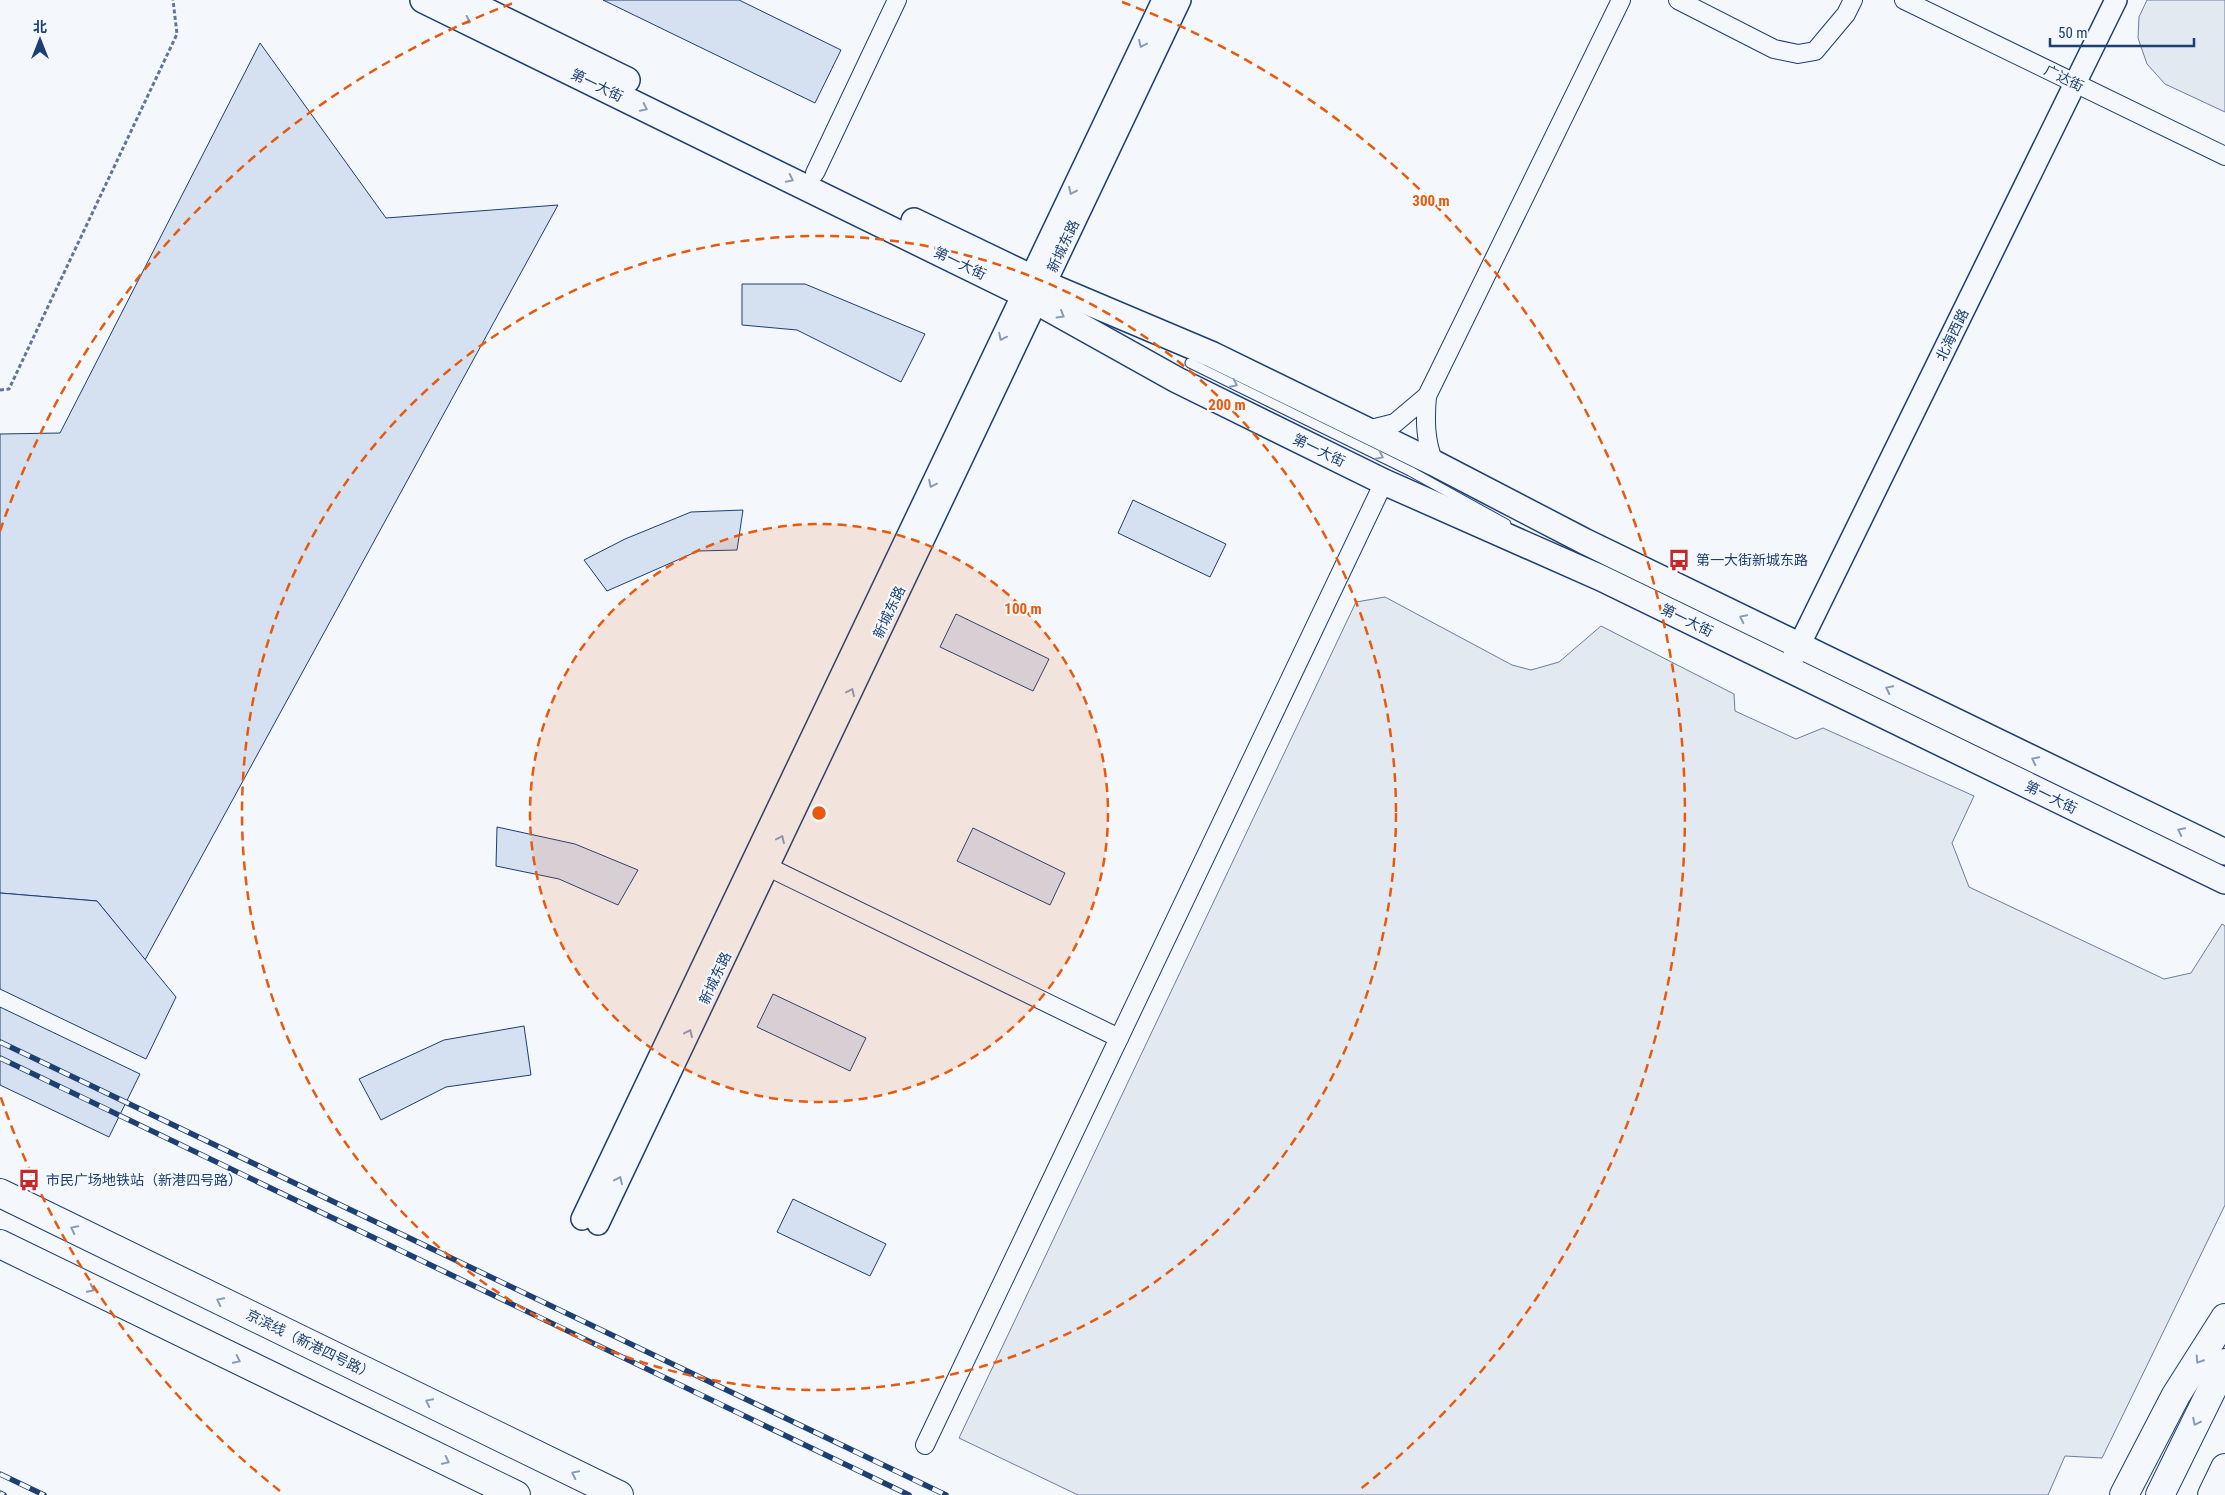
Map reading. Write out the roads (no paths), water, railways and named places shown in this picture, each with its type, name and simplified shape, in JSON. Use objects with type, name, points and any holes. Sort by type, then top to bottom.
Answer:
[{"type":"main road","name":"第一大街","points":[[423,0],[1034,289],[1213,355],[1434,463],[1584,541],[2225,852]]},
{"type":"main road","name":"第一大街","points":[[464,0],[815,173],[1034,289],[1177,380],[1384,482],[1601,578],[2225,881]]},
{"type":"main road","name":"京滨线（新港四号路）","points":[[0,1193],[619,1495]]},
{"type":"main road","points":[[0,1244],[516,1495]]},
{"type":"main road","points":[[2124,1495],[2176,1395],[2225,1318]]},
{"type":"main road","points":[[2160,1495],[2225,1363]]},
{"type":"main road","points":[[2212,1495],[2225,1468]]},
{"type":"street","points":[[815,173],[897,0]]},
{"type":"street","name":"新城东路","points":[[1034,289],[1163,0]]},
{"type":"street","name":"新城东路","points":[[590,1222],[1034,289],[1180,0]]},
{"type":"street","points":[[1434,463],[1428,449],[1424,424],[1427,396],[1621,0]]},
{"type":"street","points":[[1678,0],[1774,49],[1798,54],[1815,51],[1846,14],[1853,0]]},
{"type":"street","name":"广达街","points":[[1904,0],[2225,156]]},
{"type":"street","name":"北海西路","points":[[1788,669],[2116,0]]},
{"type":"street","points":[[1367,430],[1395,423],[1427,396]]},
{"type":"street","points":[[924,1445],[1384,482]]},
{"type":"street","points":[[761,863],[1119,1038]]},
{"type":"lane","points":[[1190,363],[1410,471],[1601,578]]},
{"type":"railway","points":[[0,1042],[946,1495]]},
{"type":"railway","points":[[0,1058],[909,1495]]},
{"type":"railway","points":[[0,1474],[44,1495]]},
{"type":"railway","points":[[0,1493],[4,1495]]},
{"type":"place","name":"第一大街新城东路","points":[[1679,560]]},
{"type":"place","name":"市民广场地铁站（新港四号路）","points":[[29,1180]]}]
